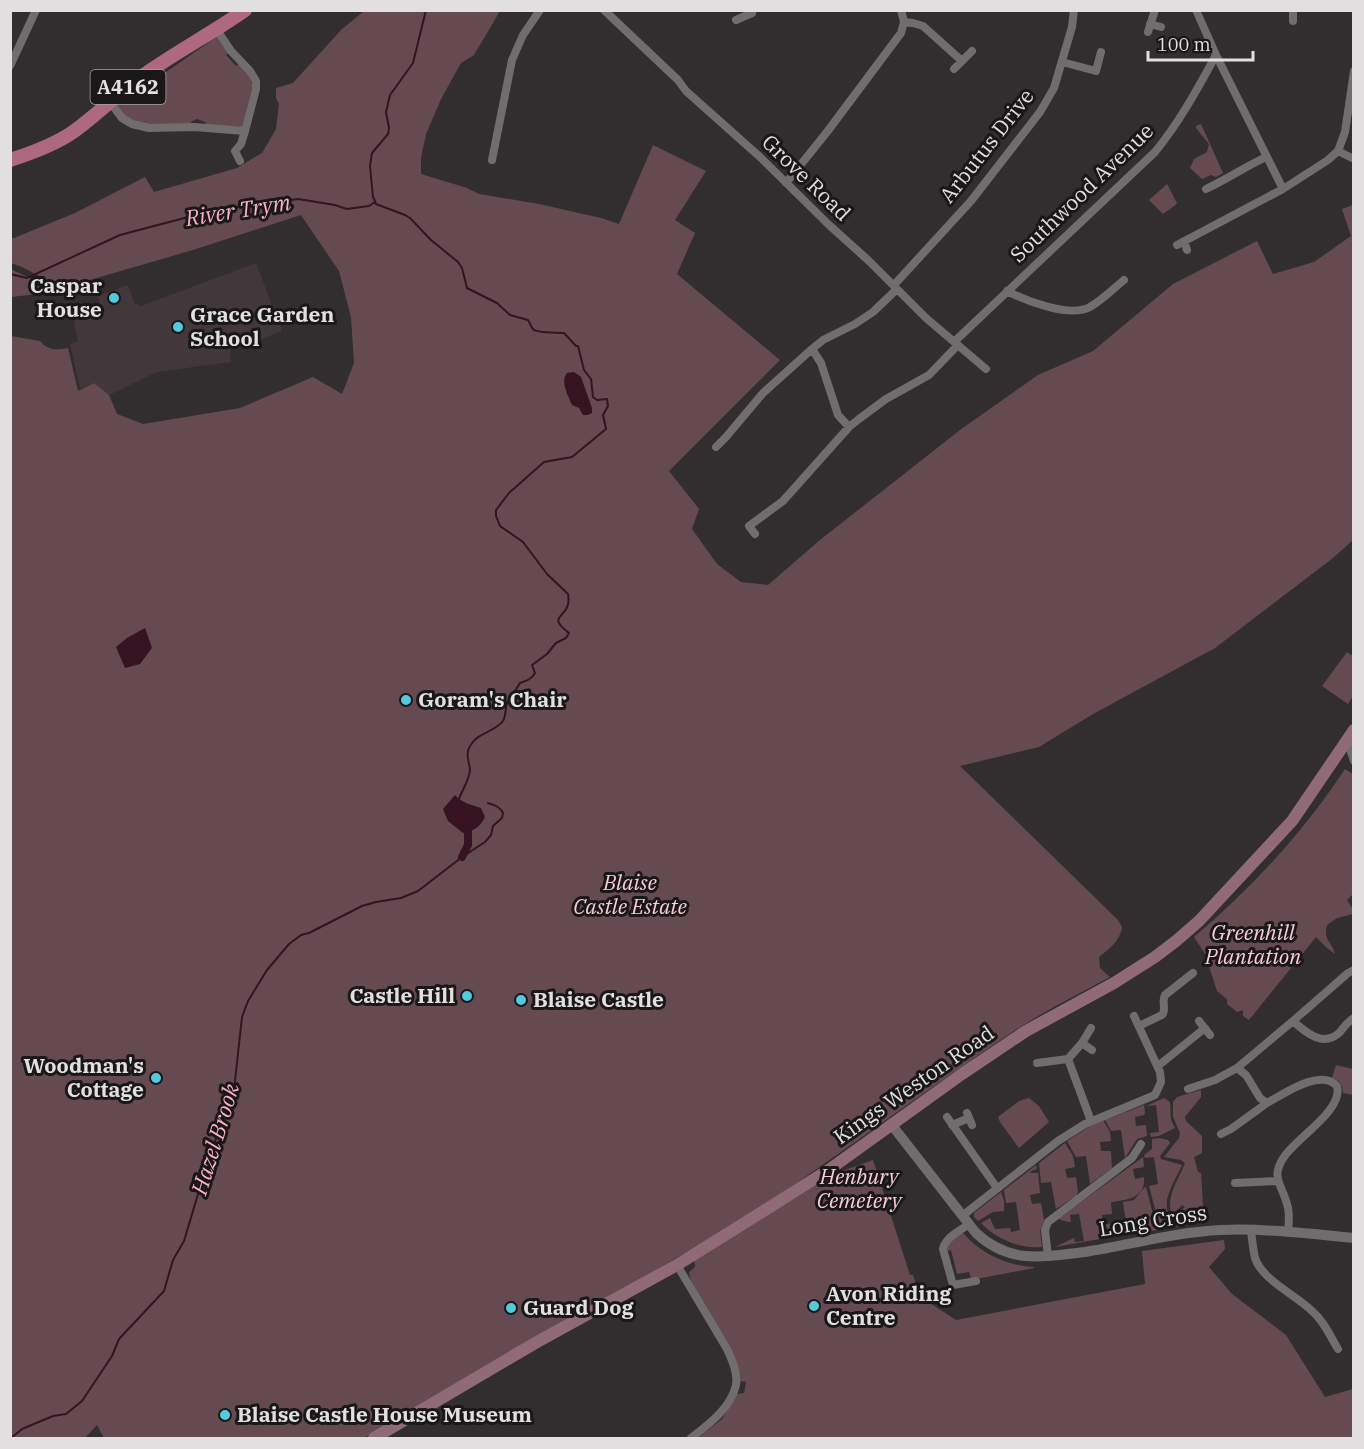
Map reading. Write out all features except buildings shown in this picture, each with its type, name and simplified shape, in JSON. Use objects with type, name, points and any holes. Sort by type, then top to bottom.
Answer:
[{"type":"main road","name":"A4162","points":[[10,160],[39,151],[72,133],[140,78],[245,10]]},
{"type":"main road","name":"Kings Weston Road","points":[[374,1438],[537,1342],[677,1265],[798,1190],[1026,1031],[1114,983],[1155,957],[1199,921],[1292,820],[1350,735]]},
{"type":"street","points":[[10,66],[36,10]]},
{"type":"street","points":[[495,155],[512,60],[524,34],[540,10]]},
{"type":"street","points":[[786,183],[901,33],[904,22],[901,10]]},
{"type":"street","name":"Arbutus Drive","points":[[716,444],[763,393],[812,349],[873,312],[971,201],[1040,112],[1054,88],[1072,27],[1074,10]]},
{"type":"street","points":[[1155,10],[1149,28],[1161,27]]},
{"type":"street","points":[[1196,10],[1283,189]]},
{"type":"street","points":[[1293,10],[1293,21]]},
{"type":"street","name":"Grove Road","points":[[606,11],[678,80],[686,91],[753,151],[927,318],[986,369]]},
{"type":"street","points":[[736,20],[746,13]]},
{"type":"street","points":[[904,22],[923,26],[962,61]]},
{"type":"street","points":[[217,30],[256,81],[256,90],[245,131],[241,144],[235,151],[240,161]]},
{"type":"street","points":[[954,69],[972,51]]},
{"type":"street","points":[[1062,62],[1096,71],[1101,52]]},
{"type":"street","name":"Southwood Avenue","points":[[755,534],[749,526],[783,501],[849,427],[875,407],[929,375],[956,343],[1007,291],[1155,152],[1174,128],[1216,55]]},
{"type":"street","points":[[1182,245],[1283,189],[1338,151],[1346,132],[1353,71]]},
{"type":"street","points":[[110,102],[122,118],[132,124],[149,128],[194,127],[245,131]]},
{"type":"street","points":[[1338,151],[1353,159]]},
{"type":"street","points":[[1206,189],[1213,181],[1226,180],[1241,169],[1266,157]]},
{"type":"street","points":[[1007,291],[1023,299],[1050,307],[1077,311],[1090,307],[1108,287],[1124,280]]},
{"type":"street","points":[[812,349],[821,363],[838,415],[849,427]]},
{"type":"street","points":[[1336,757],[1353,764],[1350,735]]},
{"type":"street","points":[[1188,1089],[1215,1080],[1237,1068],[1353,970]]},
{"type":"street","points":[[1139,1026],[1159,1018],[1165,1010],[1164,997],[1169,987],[1193,973]]},
{"type":"street","points":[[976,1281],[965,1279],[953,1285],[943,1249],[946,1241],[965,1220],[997,1188],[1058,1141],[1091,1121],[1153,1096],[1159,1089],[1161,1082],[1158,1066],[1134,1016]]},
{"type":"street","points":[[1293,1021],[1307,1034],[1325,1040],[1335,1036],[1353,1018]]},
{"type":"street","points":[[1036,1063],[1068,1059],[1091,1028]]},
{"type":"street","points":[[1158,1066],[1205,1028]]},
{"type":"street","points":[[1082,1043],[1092,1050]]},
{"type":"street","points":[[1068,1059],[1091,1121]]},
{"type":"street","points":[[1237,1068],[1246,1075],[1260,1098],[1267,1103]]},
{"type":"street","points":[[1225,1130],[1267,1103],[1301,1085],[1326,1080],[1337,1086],[1339,1090],[1336,1100],[1330,1109],[1284,1155],[1278,1168],[1277,1181],[1288,1208],[1288,1232]]},
{"type":"street","points":[[947,1117],[997,1188]]},
{"type":"street","points":[[952,1125],[970,1118]]},
{"type":"street","name":"Long Cross","points":[[891,1124],[980,1237],[999,1249],[1024,1256],[1048,1257],[1221,1230],[1288,1232],[1353,1238]]},
{"type":"street","points":[[1048,1257],[1046,1224],[1132,1158],[1141,1144]]},
{"type":"street","points":[[1238,1185],[1277,1181]]},
{"type":"street","points":[[1251,1230],[1255,1257],[1261,1269],[1314,1312],[1338,1344]]},
{"type":"street","points":[[677,1265],[727,1349],[740,1387],[716,1418],[691,1438]]},
{"type":"shaded area","name":"Grace Garden School","points":[[256,263],[282,331],[249,344],[230,347],[231,362],[157,372],[109,395],[94,383],[80,389],[70,344],[78,341],[74,323],[76,316],[100,310],[98,296],[128,285],[134,303],[141,306]]},
{"type":"shaded area","points":[[574,372],[581,377],[592,408],[592,413],[588,415],[583,415],[579,408],[572,405],[565,389],[564,380],[567,373]]},
{"type":"shaded area","points":[[145,628],[152,648],[140,664],[125,668],[116,647]]},
{"type":"shaded area","points":[[455,795],[464,802],[481,808],[485,817],[473,830],[463,833],[448,821],[443,809]]},
{"type":"green space","name":"Blaise Castle Estate","points":[[364,11],[500,11],[474,55],[461,63],[441,99],[426,134],[421,158],[421,174],[479,194],[539,204],[619,224],[653,145],[706,171],[675,220],[695,233],[677,274],[780,360],[669,471],[699,509],[692,529],[717,564],[741,582],[768,585],[820,540],[960,430],[1038,375],[1093,351],[1173,284],[1257,241],[1273,274],[1314,262],[1351,236],[1342,209],[1353,205],[1353,540],[1333,558],[1215,648],[1093,714],[1039,747],[960,766],[1118,920],[1122,927],[1119,936],[1114,944],[1099,957],[1100,968],[1110,977],[1011,1033],[732,1226],[364,1438],[104,1438],[97,1425],[85,1438],[11,1438],[11,336],[40,341],[46,347],[53,349],[68,348],[78,391],[94,383],[109,395],[117,414],[143,424],[240,408],[313,377],[342,394],[354,363],[351,317],[339,271],[301,215],[193,250],[62,288],[11,263],[10,238],[75,213],[145,177],[154,192],[237,168],[262,153],[276,129],[279,104],[276,98],[276,88],[293,83],[341,30]]},
{"type":"green space","points":[[218,36],[229,52],[226,55],[236,66],[239,64],[247,72],[253,84],[242,127],[207,126],[205,122],[197,119],[190,124],[139,123],[126,117],[117,106]]},
{"type":"green space","points":[[1201,124],[1223,173],[1216,177],[1211,175],[1202,179],[1190,168],[1194,159],[1207,152],[1209,144],[1196,128]]},
{"type":"green space","points":[[1167,184],[1177,203],[1163,214],[1149,200]]},
{"type":"green space","points":[[10,269],[56,290],[11,297]]},
{"type":"green space","points":[[1347,652],[1354,657],[1353,696],[1348,704],[1322,686]]},
{"type":"green space","name":"Greenhill Plantation","points":[[1345,769],[1353,774],[1354,893],[1347,900],[1353,909],[1353,914],[1337,918],[1327,925],[1327,938],[1335,954],[1316,937],[1249,1020],[1243,1016],[1243,1010],[1237,1012],[1217,991],[1209,966],[1211,963],[1194,937],[1279,855]]},
{"type":"green space","points":[[1336,1065],[1353,1069],[1353,1095],[1343,1093],[1340,1083],[1332,1078]]},
{"type":"green space","points":[[1201,1090],[1201,1097],[1185,1117],[1186,1121],[1202,1136],[1202,1153],[1194,1157],[1198,1172],[1201,1173],[1204,1223],[1173,1227],[1177,1214],[1185,1207],[1182,1205],[1172,1215],[1171,1195],[1185,1163],[1164,1157],[1179,1138],[1180,1133],[1173,1117],[1173,1102],[1177,1097]]},
{"type":"green space","points":[[1029,1098],[1039,1106],[1049,1122],[1019,1148],[998,1117],[1019,1101]]},
{"type":"green space","points":[[1164,1098],[1170,1102],[1171,1120],[1175,1128],[1159,1136],[1151,1137],[1150,1133],[1159,1132],[1156,1105],[1146,1106]]},
{"type":"green space","points":[[1144,1105],[1144,1115],[1135,1117],[1136,1126],[1146,1125],[1147,1136],[1137,1139],[1125,1158],[1121,1130],[1111,1131],[1105,1120]]},
{"type":"green space","points":[[1103,1120],[1110,1132],[1111,1141],[1100,1142],[1101,1151],[1111,1151],[1112,1168],[1090,1184],[1086,1156],[1076,1157],[1067,1141]]},
{"type":"green space","points":[[1152,1139],[1168,1140],[1170,1143],[1160,1156],[1161,1159],[1182,1165],[1167,1198],[1171,1219],[1169,1227],[1160,1228],[1149,1186],[1158,1184],[1154,1157],[1145,1158],[1144,1155],[1152,1149]]},
{"type":"green space","points":[[1065,1143],[1073,1156],[1075,1167],[1065,1169],[1067,1178],[1076,1177],[1078,1192],[1076,1196],[1056,1209],[1051,1182],[1041,1183],[1039,1163]]},
{"type":"green space","points":[[1143,1157],[1144,1167],[1133,1169],[1135,1179],[1144,1177],[1144,1184],[1139,1194],[1111,1202],[1112,1214],[1102,1215],[1103,1225],[1113,1223],[1114,1231],[1104,1232],[1105,1238],[1055,1247],[1074,1238],[1075,1242],[1084,1241],[1079,1214],[1070,1215],[1071,1222],[1058,1219]]},
{"type":"green space","name":"Henbury Cemetery","points":[[873,1160],[919,1296],[956,1320],[1145,1284],[1142,1251],[1224,1240],[1225,1249],[1209,1267],[1232,1294],[1286,1335],[1325,1397],[1353,1389],[1353,1438],[698,1438],[722,1419],[736,1394],[744,1393],[746,1382],[740,1381],[690,1278],[689,1272],[695,1267],[694,1259],[831,1175]]},
{"type":"green space","points":[[1036,1165],[1037,1169],[1030,1173],[1038,1173],[1040,1193],[1030,1195],[1032,1204],[1041,1203],[1044,1220],[1040,1231],[1042,1247],[1017,1245],[994,1234],[981,1223],[990,1218],[995,1229],[1010,1228],[1011,1232],[1020,1230],[1016,1202],[1006,1203],[1004,1190]]},
{"type":"green space","points":[[1146,1187],[1157,1230],[1118,1236],[1118,1231],[1127,1229],[1123,1202],[1134,1200]]},
{"type":"green space","points":[[1001,1192],[1004,1211],[993,1212],[978,1221],[974,1213]]},
{"type":"green space","points":[[962,1232],[977,1246],[995,1257],[1034,1268],[976,1279],[971,1278],[969,1272],[957,1274],[951,1250],[947,1251],[947,1244]]},
{"type":"waterway","name":"River Trym","points":[[375,201],[370,166],[372,153],[388,134],[386,112],[390,95],[413,63],[426,10]]},
{"type":"waterway","name":"River Trym","points":[[10,274],[27,278],[120,235],[215,210],[298,199],[347,209],[369,206],[375,202]]},
{"type":"waterway","name":"Hazel Brook","points":[[375,201],[376,204],[410,218],[431,240],[458,262],[462,268],[467,288],[497,303],[510,315],[528,320],[535,331],[564,333],[578,346],[584,370],[591,379],[593,397],[597,400],[607,399],[608,406],[603,415],[606,429],[572,457],[544,462],[509,493],[496,510],[500,526],[523,542],[547,574],[568,594],[567,608],[559,622],[569,633],[566,638],[556,643],[547,654],[532,665],[535,673],[527,681],[520,683],[507,703],[505,717],[500,725],[473,741],[468,755],[470,773],[459,799]]},
{"type":"waterway","name":"Hazel Brook","points":[[11,1438],[22,1429],[53,1416],[66,1414],[82,1401],[112,1356],[119,1339],[164,1291],[173,1260],[184,1241],[221,1120],[233,1099],[242,1017],[248,1001],[267,970],[289,944],[301,935],[362,906],[401,898],[418,891],[485,842],[503,813],[497,806],[488,803]]},
{"type":"waterway","points":[[462,857],[468,845],[468,832]]},
{"type":"place","name":"Caspar House","points":[[114,298]]},
{"type":"place","name":"Grace Garden School","points":[[178,327]]},
{"type":"place","name":"Goram's Chair","points":[[406,700]]},
{"type":"place","name":"Castle Hill","points":[[467,996]]},
{"type":"place","name":"Blaise Castle","points":[[521,1000]]},
{"type":"place","name":"Woodman's Cottage","points":[[156,1078]]},
{"type":"place","name":"Avon Riding Centre","points":[[814,1306]]},
{"type":"place","name":"Guard Dog","points":[[511,1308]]},
{"type":"place","name":"Blaise Castle House Museum","points":[[225,1415]]}]
